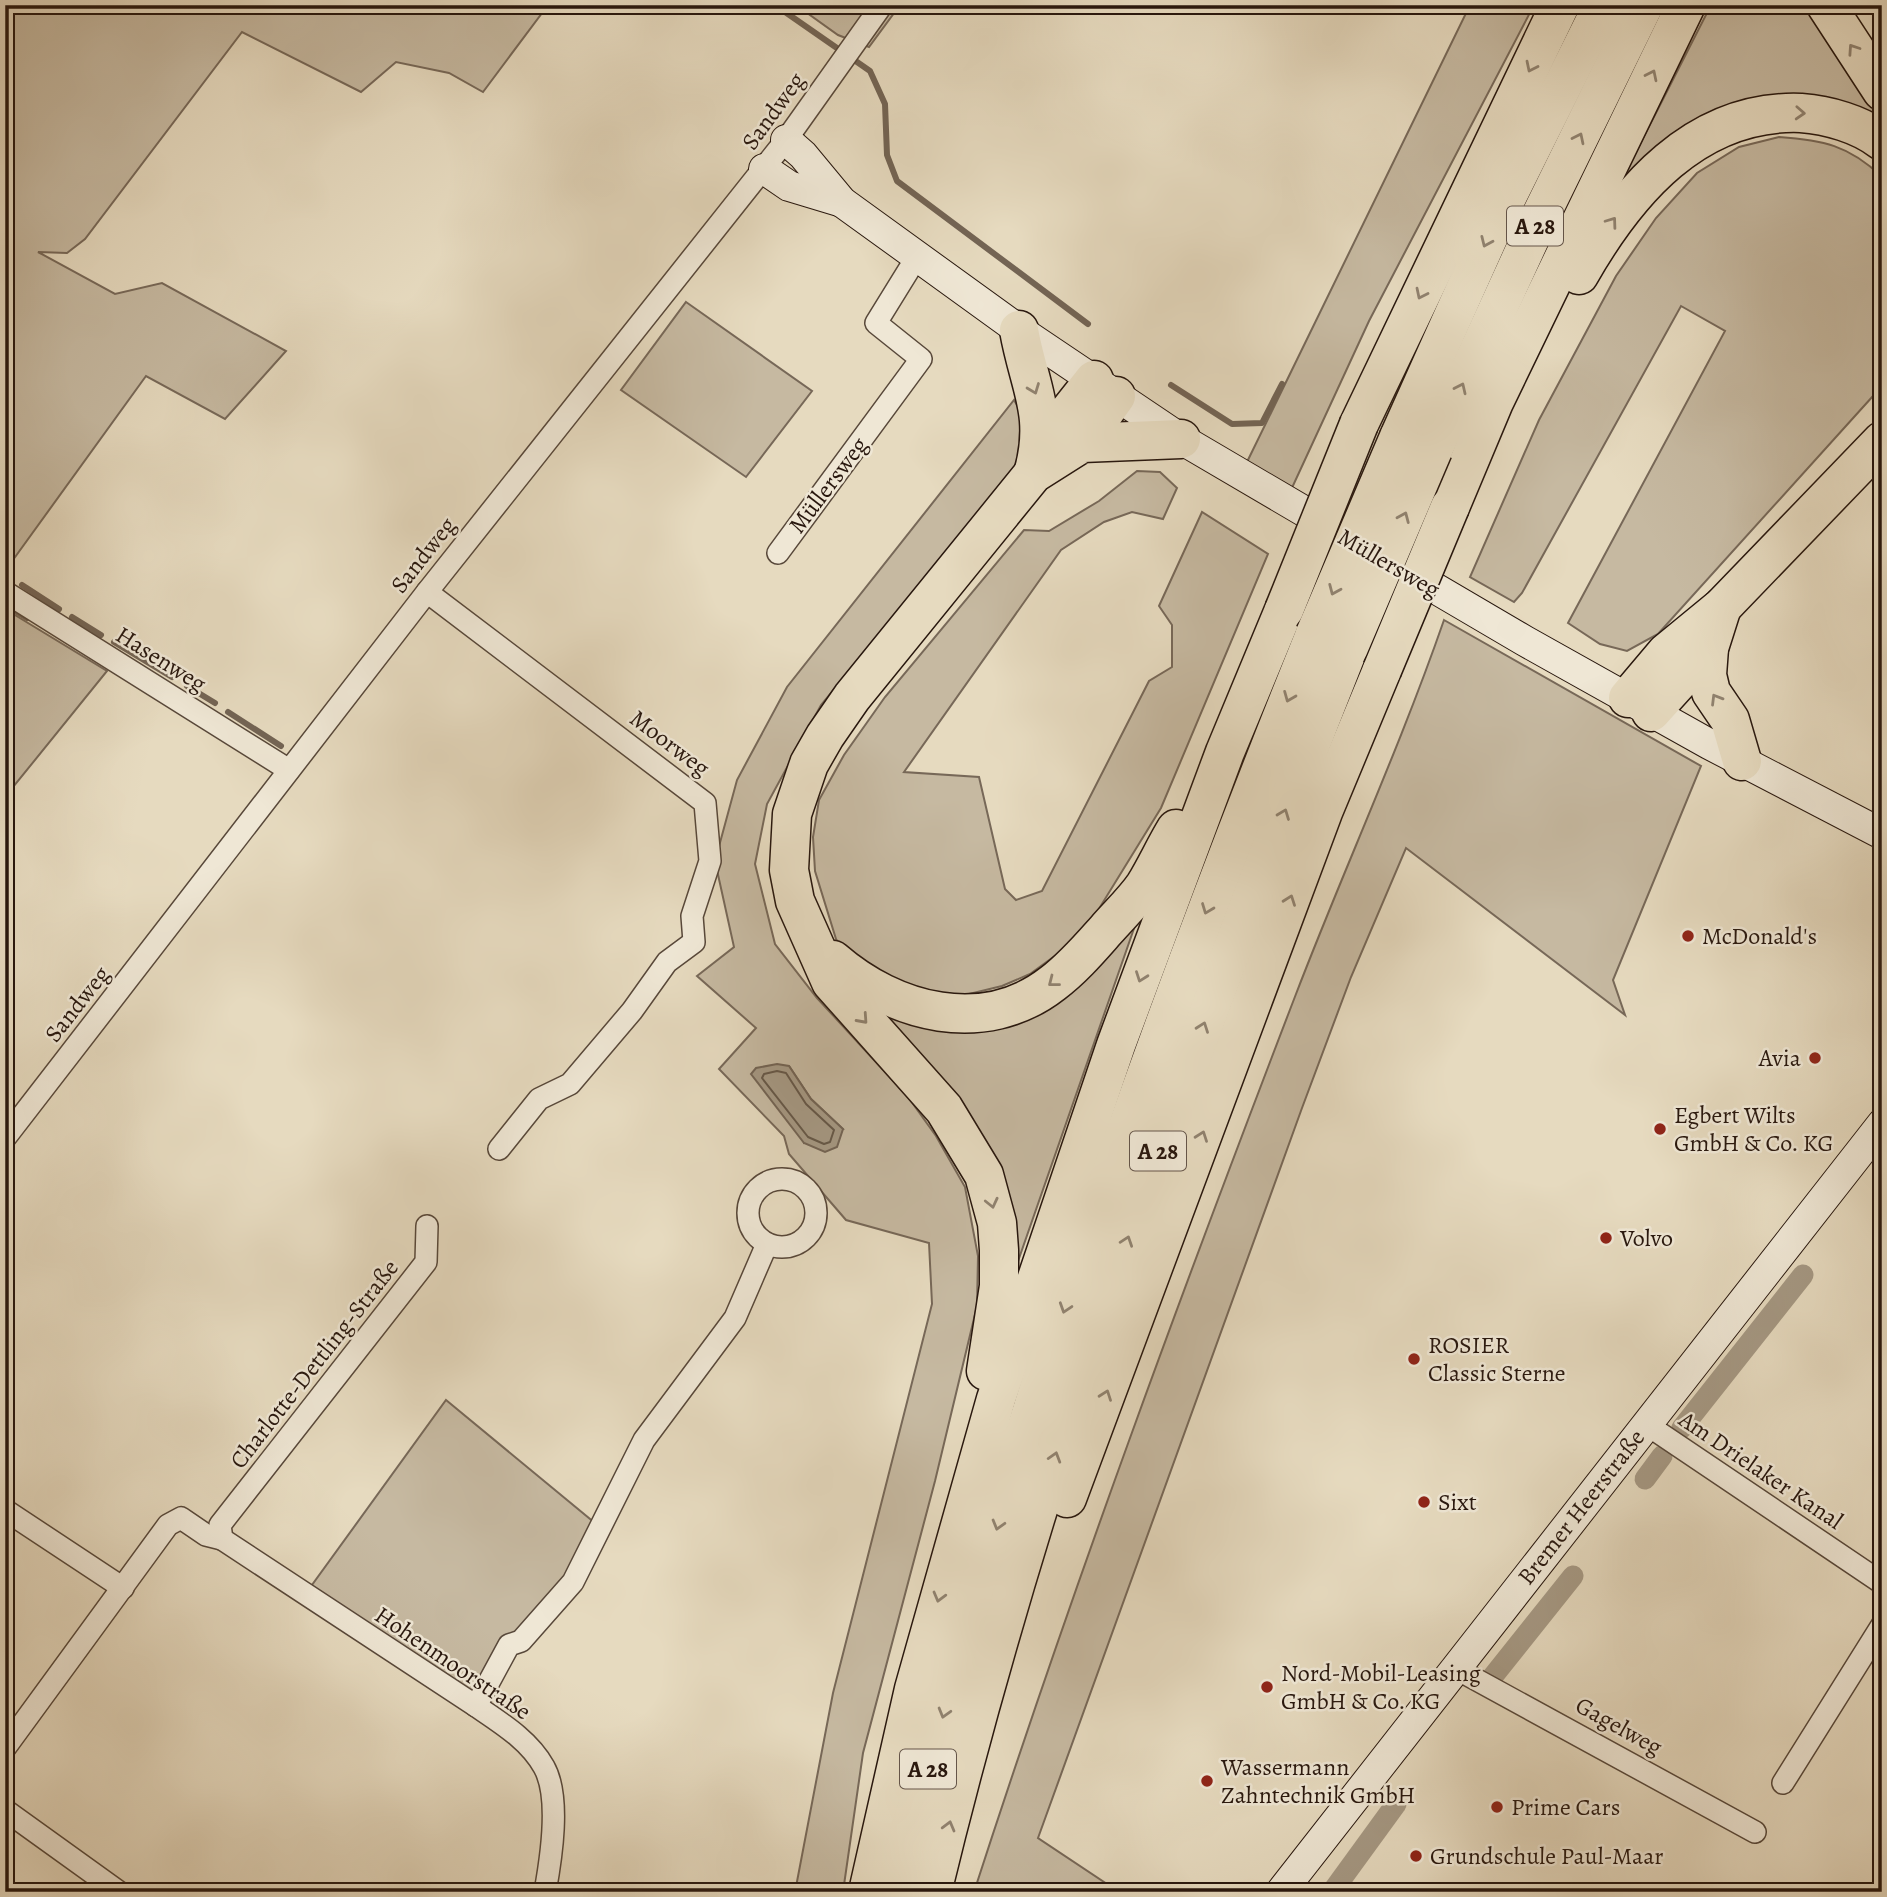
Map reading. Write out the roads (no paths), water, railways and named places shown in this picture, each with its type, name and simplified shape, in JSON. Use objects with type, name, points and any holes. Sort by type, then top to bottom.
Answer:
[{"type":"highway","points":[[868,1892],[914,1689],[976,1461],[1116,1045],[1225,752],[1359,424],[1560,5]]},
{"type":"highway","name":"A 28","points":[[1433,450],[1503,207],[1603,5]]},
{"type":"highway","name":"A 28","points":[[896,1892],[907,1841],[1033,1406],[1108,1180],[1184,969],[1332,641],[1433,450],[1539,219],[1644,5]]},
{"type":"highway","points":[[1494,402],[1686,5]]},
{"type":"highway","points":[[1826,5],[1882,91]]},
{"type":"highway","points":[[993,1663],[1065,1505],[1323,812],[1382,670],[1433,450],[1494,402],[1543,337],[1598,241],[1659,166],[1685,148],[1718,128],[1744,118],[1776,112],[1815,114],[1846,122],[1882,141]]},
{"type":"highway","points":[[1019,330],[1026,371],[1038,402],[1036,461]]},
{"type":"highway","points":[[1083,443],[1105,388]]},
{"type":"highway","points":[[976,1461],[999,1286],[997,1223],[991,1195],[975,1155],[944,1109],[831,982],[795,901],[789,870],[792,814],[809,764],[852,697],[1036,461],[1105,388]]},
{"type":"highway","points":[[1036,461],[1083,443],[1181,439]]},
{"type":"highway","points":[[1640,705],[1666,653],[1722,607],[1882,441]]},
{"type":"highway","points":[[1722,607],[1709,648],[1707,675],[1711,692],[1730,720],[1742,761]]},
{"type":"highway","name":"A 28","points":[[932,1892],[993,1663],[1070,1408],[1219,982],[1332,641]]},
{"type":"highway","points":[[1640,705],[1709,648]]},
{"type":"highway","points":[[813,942],[850,975],[880,995],[920,1009],[954,1014],[994,1011],[1026,1000],[1053,983],[1086,953],[1144,887],[1225,752]]},
{"type":"street","name":"Sandweg","points":[[5,1138],[427,592],[764,169],[882,5]]},
{"type":"street","name":"Müllersweg","points":[[786,140],[803,155],[842,202],[1019,330],[1181,439],[1413,577],[1640,705],[1882,834]]},
{"type":"street","name":"Müllersweg","points":[[764,169],[789,186],[842,202]]},
{"type":"street","name":"Müllersweg","points":[[778,553],[921,359],[876,323],[918,255]]},
{"type":"street","name":"Hasenweg","points":[[5,592],[289,770]]},
{"type":"street","name":"Moorweg","points":[[427,592],[705,803],[710,861],[692,916],[694,942],[667,962],[632,1011],[570,1084],[539,1099],[499,1149]]},
{"type":"street","name":"Bremer Heerstraße","points":[[1281,1892],[1882,1124]]},
{"type":"street","name":"Charlotte-Dettling-Straße","points":[[221,1532],[426,1262],[427,1227]]},
{"type":"street","points":[[476,1706],[509,1645],[521,1641],[573,1582],[644,1440],[735,1318],[767,1244]]},
{"type":"street","name":"Am Drielaker Kanal","points":[[1646,1424],[1882,1583]]},
{"type":"street","points":[[5,1510],[123,1588]]},
{"type":"street","name":"Hohenmoorstraße","points":[[5,1748],[169,1525],[181,1518],[206,1535],[221,1532],[269,1573],[514,1732],[546,1770],[552,1799],[552,1835],[545,1892]]},
{"type":"street","points":[[1783,1783],[1882,1626]]},
{"type":"street","name":"Gagelweg","points":[[1455,1668],[1755,1832]]},
{"type":"street","points":[[5,1810],[119,1892]]},
{"type":"water","points":[[777,1064],[789,1066],[811,1099],[843,1129],[837,1147],[825,1152],[804,1143],[751,1074],[756,1068]]},
{"type":"waterway","points":[[775,5],[870,71],[885,104],[887,155],[897,181],[1088,324]]},
{"type":"waterway","points":[[1171,385],[1232,424],[1262,423],[1282,384]]},
{"type":"waterway","points":[[5,574],[10,577]]},
{"type":"waterway","points":[[22,585],[59,609]]},
{"type":"waterway","points":[[5,605],[27,618]]},
{"type":"waterway","points":[[72,617],[101,635]]},
{"type":"waterway","points":[[114,642],[172,677]]},
{"type":"waterway","points":[[187,686],[215,703]]},
{"type":"waterway","points":[[228,712],[281,746]]},
{"type":"waterway","points":[[1682,1428],[1803,1275]]},
{"type":"waterway","points":[[1645,1479],[1662,1456]]},
{"type":"waterway","points":[[1490,1680],[1573,1576]]},
{"type":"waterway","points":[[1332,1892],[1396,1804]]},
{"type":"place","name":"McDonald's","points":[[1688,936]]},
{"type":"place","name":"Avia","points":[[1815,1058]]},
{"type":"place","name":"Egbert Wilts GmbH & Co. KG","points":[[1660,1129]]},
{"type":"place","name":"Volvo","points":[[1606,1238]]},
{"type":"place","name":"ROSIER Classic Sterne","points":[[1414,1359]]},
{"type":"place","name":"Sixt","points":[[1424,1502]]},
{"type":"place","name":"Nord-Mobil-Leasing GmbH & Co. KG","points":[[1267,1687]]},
{"type":"place","name":"Wassermann Zahntechnik GmbH","points":[[1207,1781]]},
{"type":"place","name":"Prime Cars","points":[[1497,1807]]},
{"type":"place","name":"Grundschule Paul-Maar","points":[[1416,1856]]}]
